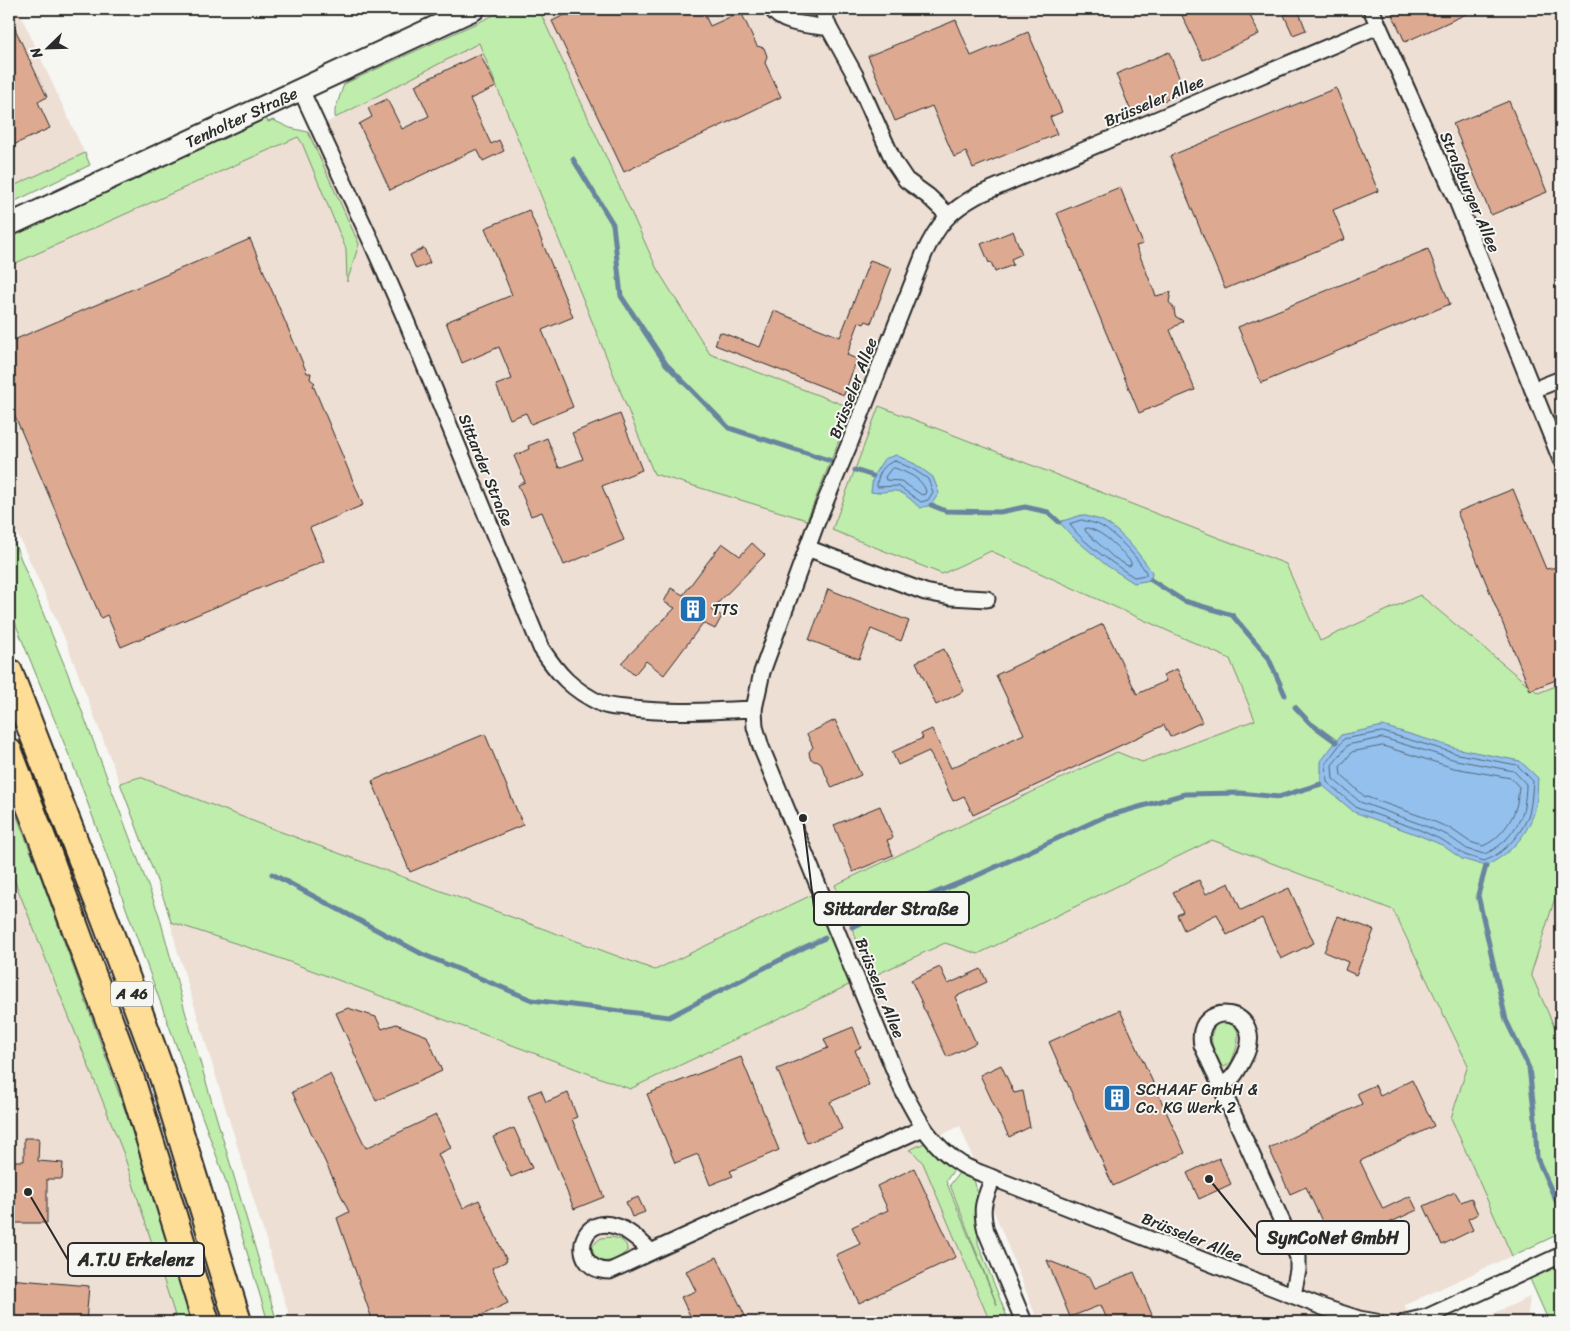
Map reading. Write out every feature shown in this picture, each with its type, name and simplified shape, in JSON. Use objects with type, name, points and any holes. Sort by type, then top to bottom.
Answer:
[{"type":"highway","name":"A 46","points":[[9,672],[102,913],[162,1077],[238,1322]]},
{"type":"highway","name":"A 46","points":[[9,752],[129,1074],[206,1322]]},
{"type":"street","name":"Tenholter Straße","points":[[9,225],[474,9]]},
{"type":"street","points":[[772,9],[780,17],[795,22],[829,28]]},
{"type":"street","points":[[822,9],[829,28],[855,76],[894,162],[906,180],[928,196],[948,215]]},
{"type":"street","name":"Straßburger Allee","points":[[1371,9],[1457,201],[1561,460]]},
{"type":"street","name":"Brüsseler Allee","points":[[1376,1322],[1359,1319],[1293,1295],[993,1178],[961,1164],[934,1143],[923,1128],[902,1089],[761,747],[755,727],[754,709],[762,672],[807,548],[924,254],[934,231],[948,215],[978,195],[1378,26]]},
{"type":"street","name":"Sittarder Straße","points":[[301,90],[405,318],[541,648],[556,670],[566,681],[604,705],[647,711],[754,709]]},
{"type":"street","points":[[1533,390],[1561,379]]},
{"type":"street","points":[[807,548],[925,592],[952,597],[987,599]]},
{"type":"street","points":[[1221,1086],[1298,1257],[1298,1270],[1293,1295]]},
{"type":"street","points":[[651,1252],[923,1128]]},
{"type":"street","points":[[993,1178],[983,1202],[986,1231],[1024,1322]]},
{"type":"street","points":[[1405,1322],[1427,1317],[1561,1255]]},
{"type":"shaded area","points":[[9,9],[18,9],[90,165],[9,204]]},
{"type":"shaded area","points":[[552,9],[1561,9],[1561,1233],[1405,1305],[1409,1322],[1038,1322],[960,1126],[909,1150],[923,1162],[990,1322],[291,1322],[177,949],[166,905],[65,639],[9,515],[9,266],[307,133],[479,42]]},
{"type":"shaded area","points":[[9,867],[123,1152],[177,1322],[9,1322]]},
{"type":"shaded area","points":[[1530,1297],[1527,1322],[1474,1322]]},
{"type":"green space","points":[[507,9],[552,9],[541,14],[657,269],[710,354],[852,408],[807,520],[654,474],[479,43],[335,118],[335,110],[344,84]]},
{"type":"green space","points":[[265,116],[268,122],[273,120],[290,128],[308,132],[359,244],[347,282],[346,249],[298,137],[9,266],[9,236]]},
{"type":"green space","points":[[85,153],[90,165],[9,204],[9,188]]},
{"type":"green space","points":[[879,406],[1286,564],[1320,641],[1420,595],[1538,693],[1561,684],[1561,879],[1531,974],[1561,1042],[1561,1233],[1512,1256],[1451,1118],[1468,1065],[1393,910],[1212,840],[978,954],[945,943],[871,977],[835,885],[1117,752],[1142,762],[1255,720],[1230,659],[991,551],[942,574],[832,530]]},
{"type":"green space","points":[[9,530],[66,669],[159,915],[185,1011],[277,1322],[268,1322],[225,1179],[80,782],[9,608]]},
{"type":"green space","points":[[140,777],[276,830],[655,970],[818,892],[855,982],[630,1089],[268,954],[171,922],[120,783]]},
{"type":"green space","points":[[9,796],[41,878],[173,1243],[197,1322],[177,1322],[123,1152],[9,867]]},
{"type":"green space","points":[[1224,1020],[1233,1022],[1238,1032],[1238,1037],[1231,1063],[1224,1067],[1221,1066],[1213,1047],[1212,1035],[1218,1024]]},
{"type":"green space","points":[[927,1142],[956,1167],[946,1181],[997,1305],[950,1185],[961,1170],[974,1179],[977,1192],[978,1243],[1009,1322],[990,1322],[923,1163],[909,1150]]},
{"type":"green space","points":[[611,1237],[624,1242],[627,1251],[616,1260],[601,1262],[594,1257],[592,1246],[601,1238]]},
{"type":"green space","points":[[1561,1264],[1561,1322],[1549,1322],[1530,1279]]},
{"type":"water","points":[[896,455],[915,464],[933,477],[939,493],[931,505],[920,508],[905,495],[896,491],[871,492],[873,476],[884,459]]},
{"type":"water","points":[[1082,515],[1101,520],[1123,536],[1152,572],[1151,580],[1134,583],[1106,565],[1074,538],[1059,522]]},
{"type":"water","points":[[1383,726],[1459,749],[1520,761],[1538,778],[1535,809],[1521,838],[1509,851],[1486,866],[1462,859],[1442,845],[1418,835],[1354,812],[1321,784],[1321,761],[1341,735]]},
{"type":"building","points":[[577,9],[702,9],[710,26],[741,12],[757,46],[764,48],[767,56],[765,63],[781,97],[624,172],[552,21]]},
{"type":"building","points":[[1179,9],[1247,9],[1259,34],[1203,60]]},
{"type":"building","points":[[1390,9],[1477,9],[1405,42]]},
{"type":"building","points":[[1298,10],[1306,30],[1293,35],[1284,15]]},
{"type":"building","points":[[9,16],[47,97],[38,102],[50,128],[9,147]]},
{"type":"building","points":[[956,20],[971,56],[1028,32],[1062,112],[1050,117],[1057,134],[973,168],[966,152],[954,157],[932,106],[895,121],[868,56]]},
{"type":"building","points":[[1169,52],[1185,92],[1132,114],[1116,74]]},
{"type":"building","points":[[480,54],[496,87],[470,99],[491,144],[499,140],[504,151],[483,161],[477,149],[390,190],[359,124],[372,117],[368,108],[387,99],[402,129],[429,116],[415,85]]},
{"type":"building","points":[[1336,88],[1378,191],[1333,210],[1345,239],[1225,289],[1170,156]]},
{"type":"building","points":[[1509,101],[1547,192],[1491,215],[1453,124]]},
{"type":"building","points":[[1120,187],[1143,244],[1136,246],[1156,296],[1171,292],[1169,302],[1174,308],[1175,316],[1183,321],[1170,330],[1195,390],[1139,413],[1057,213]]},
{"type":"building","points":[[529,210],[573,317],[542,330],[573,407],[531,424],[526,413],[510,419],[496,385],[512,379],[499,347],[462,363],[446,322],[512,295],[485,228]]},
{"type":"building","points":[[1013,231],[1022,254],[1011,259],[1013,265],[995,272],[981,244]]},
{"type":"building","points":[[250,239],[307,373],[311,373],[310,379],[315,383],[313,385],[363,505],[310,528],[324,561],[121,647],[107,615],[101,618],[9,402],[9,342]]},
{"type":"building","points":[[424,248],[430,263],[416,269],[410,255]]},
{"type":"building","points":[[1428,249],[1450,304],[1261,383],[1238,327]]},
{"type":"building","points":[[870,260],[892,268],[871,323],[866,321],[864,324],[859,322],[847,355],[857,359],[844,395],[715,345],[720,332],[760,347],[774,311],[840,337]]},
{"type":"building","points":[[620,414],[642,470],[602,486],[624,540],[564,565],[542,512],[531,516],[518,485],[525,482],[514,456],[529,449],[528,446],[547,438],[559,468],[583,459],[572,433]]},
{"type":"building","points":[[1513,489],[1546,569],[1558,567],[1561,579],[1561,678],[1530,690],[1457,512]]},
{"type":"building","name":"TTS","points":[[722,543],[740,556],[752,543],[765,555],[711,610],[722,616],[715,629],[703,623],[664,675],[646,661],[634,675],[621,663],[675,608],[664,602],[671,588],[683,595]]},
{"type":"building","points":[[828,589],[909,621],[901,641],[871,629],[859,659],[809,640]]},
{"type":"building","points":[[1103,624],[1137,694],[1166,681],[1163,675],[1177,669],[1202,722],[1170,737],[1164,725],[973,815],[964,796],[953,801],[929,751],[898,765],[892,752],[923,738],[921,734],[932,729],[951,768],[1024,734],[996,675]]},
{"type":"building","points":[[944,649],[964,691],[936,705],[916,662]]},
{"type":"building","points":[[835,720],[861,775],[832,788],[820,762],[810,758],[809,752],[813,747],[807,734]]},
{"type":"building","points":[[485,734],[523,825],[410,872],[372,781]]},
{"type":"building","points":[[880,806],[893,838],[887,840],[893,855],[853,872],[834,825]]},
{"type":"building","points":[[1199,880],[1206,894],[1229,883],[1241,910],[1289,888],[1314,943],[1281,959],[1262,918],[1227,935],[1217,914],[1184,930],[1177,915],[1183,912],[1173,892]]},
{"type":"building","points":[[1338,916],[1374,930],[1356,975],[1345,970],[1348,962],[1324,952]]},
{"type":"building","points":[[940,967],[948,984],[981,969],[987,982],[955,997],[976,1043],[947,1057],[911,980]]},
{"type":"building","points":[[348,1008],[376,1017],[382,1029],[396,1024],[427,1036],[442,1071],[376,1101],[336,1013]]},
{"type":"building","name":"SCHAAF GmbH & Co. KG Werk 2","points":[[1120,1010],[1185,1153],[1113,1186],[1049,1042]]},
{"type":"building","points":[[853,1027],[861,1047],[855,1050],[869,1085],[830,1102],[842,1129],[807,1143],[777,1069],[828,1048],[824,1039]]},
{"type":"building","points":[[741,1057],[779,1150],[730,1171],[733,1176],[710,1185],[698,1154],[675,1163],[647,1094]]},
{"type":"building","points":[[1001,1065],[1014,1093],[1023,1091],[1030,1127],[1009,1137],[980,1075]]},
{"type":"building","points":[[330,1074],[366,1148],[436,1115],[451,1148],[438,1154],[463,1208],[479,1200],[507,1261],[492,1268],[508,1303],[467,1322],[373,1322],[337,1218],[349,1212],[292,1092]]},
{"type":"building","points":[[1412,1080],[1434,1126],[1360,1161],[1383,1209],[1410,1196],[1417,1210],[1336,1251],[1306,1187],[1290,1194],[1269,1148],[1362,1104],[1357,1093],[1375,1085],[1380,1096]]},
{"type":"building","points":[[541,1090],[546,1102],[568,1093],[577,1117],[572,1119],[604,1197],[574,1209],[528,1095]]},
{"type":"building","points":[[514,1128],[532,1168],[511,1177],[493,1137]]},
{"type":"building","points":[[24,1138],[39,1138],[38,1161],[63,1163],[62,1179],[47,1179],[47,1223],[9,1223],[9,1161],[24,1161]]},
{"type":"building","points":[[1219,1158],[1231,1184],[1199,1199],[1187,1173]]},
{"type":"building","points":[[914,1168],[956,1257],[859,1303],[836,1255],[860,1244],[852,1227],[888,1210],[877,1186]]},
{"type":"building","points":[[1455,1192],[1461,1202],[1471,1198],[1478,1214],[1468,1219],[1473,1230],[1442,1245],[1424,1206]]},
{"type":"building","points":[[638,1197],[645,1212],[632,1217],[626,1202]]},
{"type":"building","points":[[717,1257],[748,1322],[693,1322],[681,1297],[696,1291],[686,1271]]},
{"type":"building","points":[[1047,1260],[1090,1277],[1095,1288],[1134,1272],[1155,1322],[1108,1322],[1101,1305],[1070,1317]]},
{"type":"building","points":[[9,1279],[89,1286],[86,1322],[9,1322]]},
{"type":"waterway","points":[[573,159],[613,224],[621,296],[666,364],[729,428],[831,461]]},
{"type":"waterway","points":[[855,470],[873,476]]},
{"type":"waterway","points":[[931,505],[946,511],[1000,512],[1025,507],[1048,512],[1059,522]]},
{"type":"waterway","points":[[1151,580],[1184,601],[1232,615],[1268,657],[1285,695]]},
{"type":"waterway","points":[[1295,707],[1310,723],[1336,742]]},
{"type":"waterway","points":[[852,927],[976,876],[1104,817],[1185,794],[1240,793],[1279,797],[1321,784]]},
{"type":"waterway","points":[[1486,866],[1478,895],[1506,1020],[1529,1068],[1535,1118],[1537,1158],[1561,1212]]},
{"type":"waterway","points":[[272,874],[422,954],[532,1000],[669,1017],[825,938]]},
{"type":"place","name":"TTS","points":[[693,609]]},
{"type":"place","name":"Sittarder Straße","points":[[803,818]]},
{"type":"place","name":"SCHAAF GmbH & Co. KG Werk 2","points":[[1117,1098]]},
{"type":"place","name":"SynCoNet GmbH","points":[[1209,1179]]},
{"type":"place","name":"A.T.U Erkelenz","points":[[28,1192]]}]
